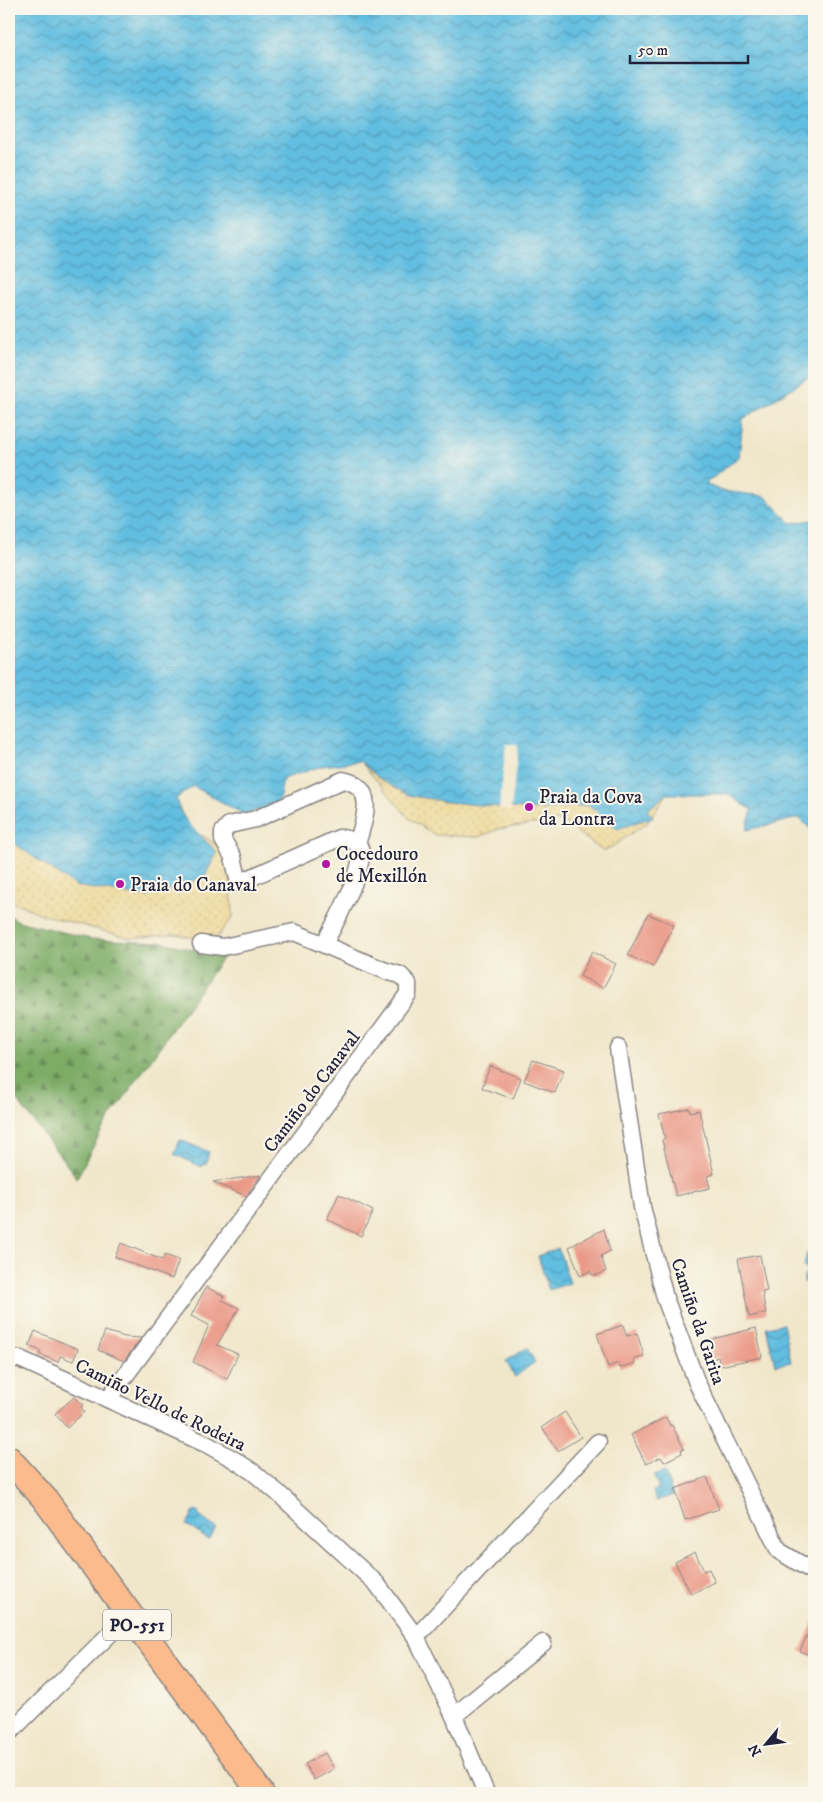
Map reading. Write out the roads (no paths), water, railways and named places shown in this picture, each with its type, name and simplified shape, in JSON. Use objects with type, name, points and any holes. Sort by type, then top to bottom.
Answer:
[{"type":"main road","name":"PO-551","points":[[9,1460],[36,1510],[83,1572],[96,1580],[195,1715],[240,1765],[261,1793]]},
{"type":"main road","name":"PO-551","points":[[9,1460],[44,1498],[125,1620],[139,1645],[182,1695],[247,1793]]},
{"type":"street","points":[[324,944],[343,908],[357,870],[361,853],[357,844],[349,838],[339,838],[238,883],[233,857],[223,840],[223,832],[229,825],[256,819],[342,780],[354,782],[364,793],[366,817],[357,844]]},
{"type":"street","name":"Camiño do Canaval","points":[[108,1399],[408,994],[408,983],[400,975],[386,972],[294,932],[223,947],[201,944]]},
{"type":"street","name":"Camiño da Garita","points":[[618,1048],[642,1208],[665,1298],[697,1383],[779,1551],[814,1572]]},
{"type":"street","name":"Camiño Vello de Rodeira","points":[[9,1358],[20,1359],[208,1445],[253,1472],[377,1584],[416,1636],[454,1716],[486,1793]]},
{"type":"street","points":[[416,1636],[598,1442]]},
{"type":"street","points":[[9,1733],[125,1620]]},
{"type":"street","points":[[454,1716],[543,1644]]},
{"type":"water","points":[[9,9],[814,9],[814,374],[743,419],[739,457],[705,484],[722,491],[765,496],[791,523],[814,520],[814,832],[799,818],[746,830],[752,810],[727,794],[667,794],[647,810],[653,817],[617,829],[589,805],[531,810],[447,802],[408,795],[381,780],[360,761],[322,766],[283,779],[278,807],[243,814],[193,786],[176,799],[188,823],[217,853],[205,876],[147,897],[75,886],[9,840]]},
{"type":"water","points":[[180,1140],[209,1152],[206,1164],[204,1163],[202,1167],[174,1154]]},
{"type":"water","points":[[558,1248],[570,1283],[549,1290],[538,1256]]},
{"type":"water","points":[[814,1252],[814,1284],[804,1282],[804,1276],[809,1270],[804,1267],[807,1253]]},
{"type":"water","points":[[783,1324],[791,1362],[775,1365],[766,1327]]},
{"type":"water","points":[[527,1348],[535,1362],[515,1377],[506,1361]]},
{"type":"water","points":[[665,1472],[673,1495],[656,1501],[653,1491],[659,1489],[654,1476]]},
{"type":"water","points":[[198,1511],[199,1516],[216,1528],[209,1540],[186,1525],[194,1512]]},
{"type":"place","name":"Praia da Cova da Lontra","points":[[529,807]]},
{"type":"place","name":"Cocedouro de Mexillón","points":[[326,864]]},
{"type":"place","name":"Praia do Canaval","points":[[120,884]]}]
